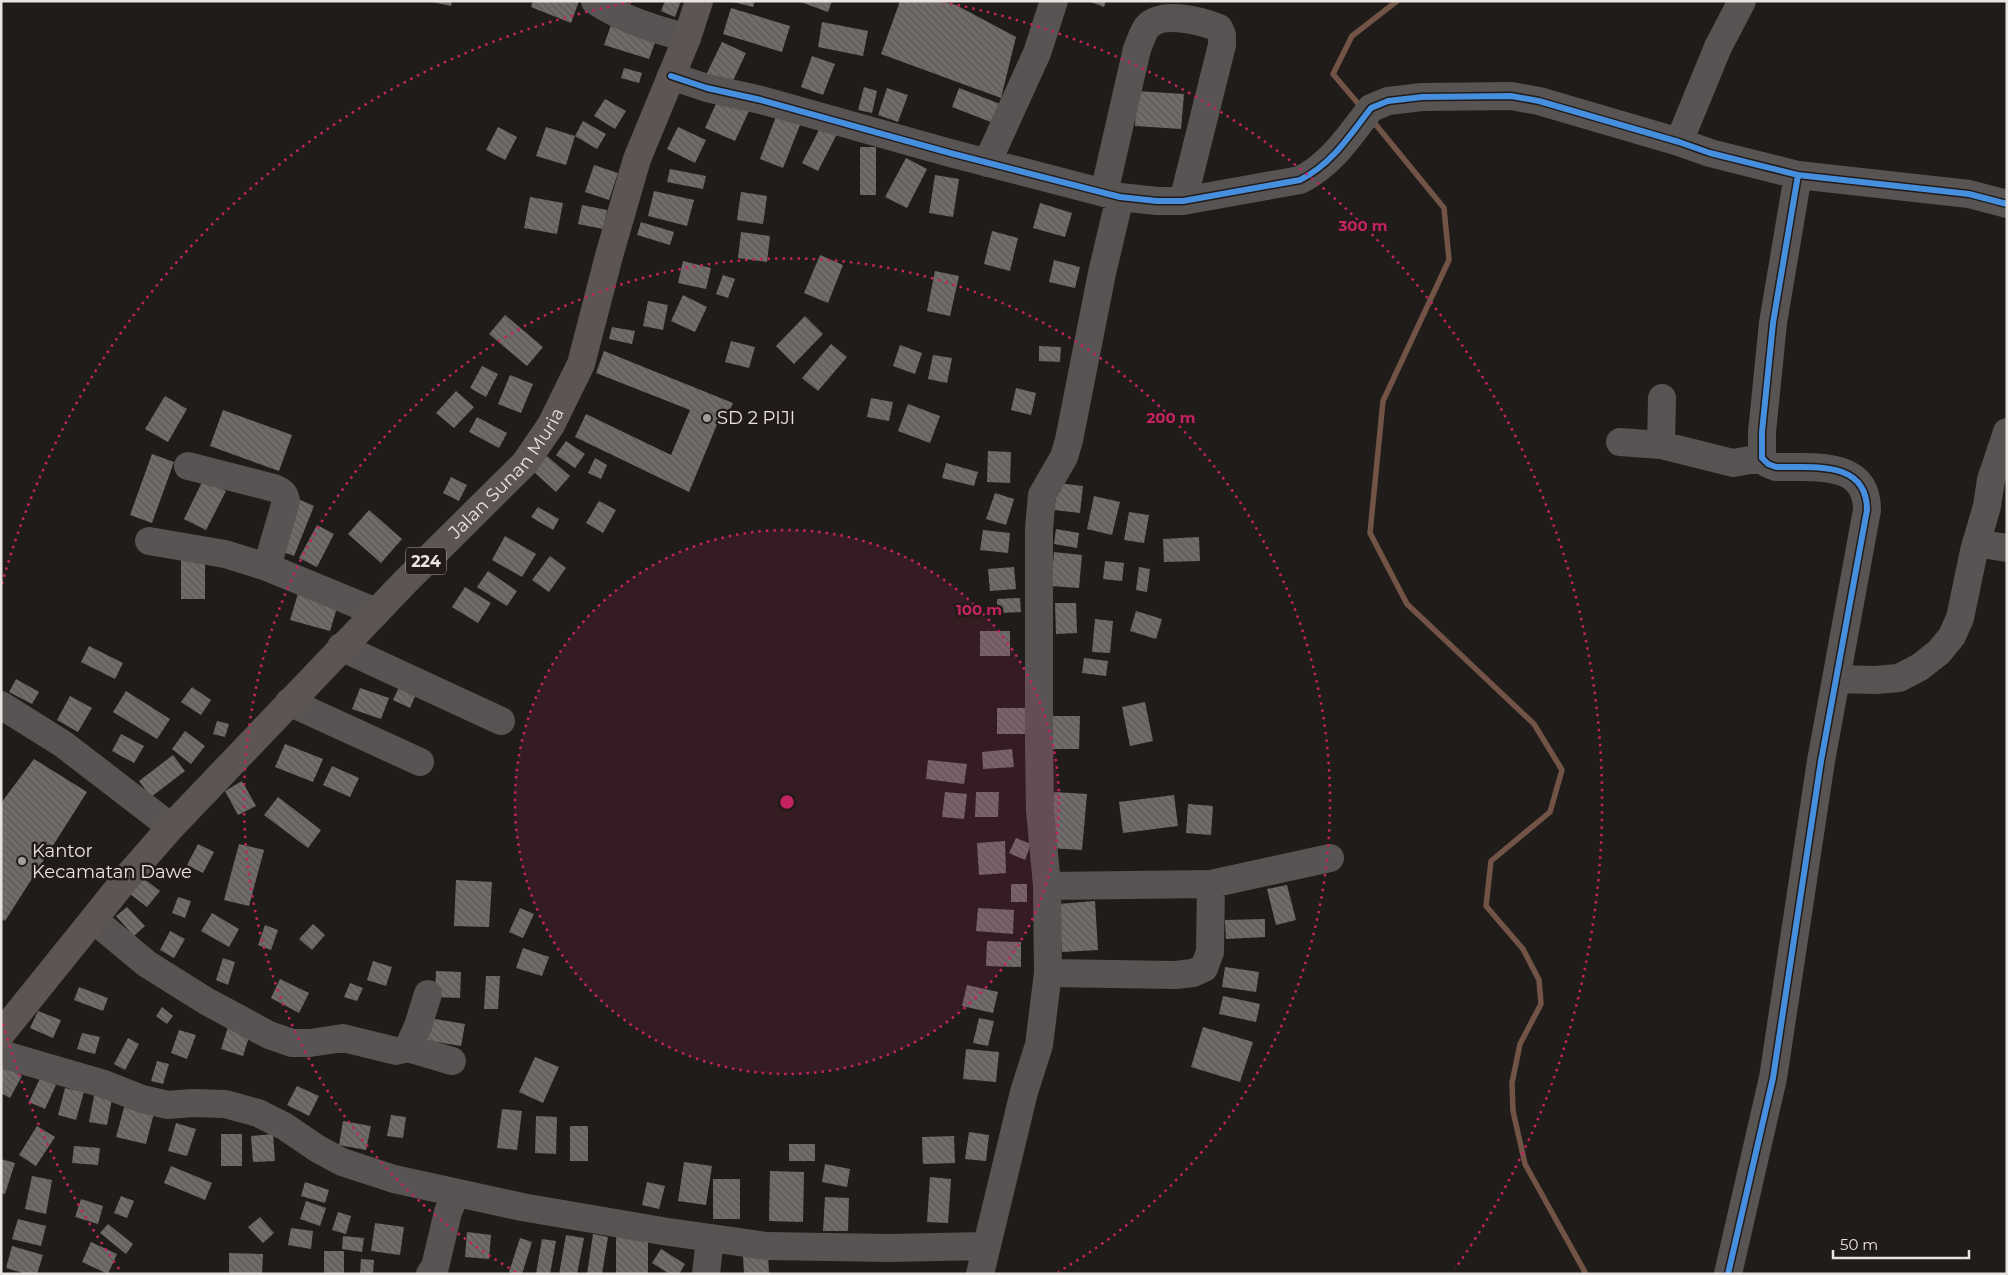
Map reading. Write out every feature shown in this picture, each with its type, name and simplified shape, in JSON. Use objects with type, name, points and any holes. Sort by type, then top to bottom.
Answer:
[{"type":"main road","name":"Jalan Sunan Muria","points":[[1,1034],[129,875],[171,827],[376,612],[525,463],[551,426],[581,364],[609,256],[638,159],[687,38],[699,1]]},
{"type":"street","points":[[595,1],[608,10],[650,28],[687,38]]},
{"type":"street","points":[[987,163],[1037,52],[1054,1]]},
{"type":"street","points":[[1680,142],[1718,47],[1742,1]]},
{"type":"street","points":[[980,1274],[1024,1092],[1038,1045],[1048,973],[1047,886],[1040,810],[1038,745],[1040,511],[1042,494],[1064,457],[1069,440],[1102,273],[1112,195],[1137,49],[1147,27],[1158,20],[1177,18],[1206,22],[1219,28],[1222,35],[1222,45],[1183,200]]},
{"type":"street","points":[[671,76],[706,88],[762,100],[987,163],[1112,195],[1157,201],[1183,200],[1300,180],[1315,172],[1329,161],[1371,108],[1388,101],[1422,97],[1511,96],[1539,100],[1680,142],[1710,153],[1798,175],[1969,194],[2007,204]]},
{"type":"street","points":[[1728,1274],[1773,1078],[1821,761],[1867,510],[1867,500],[1863,489],[1858,481],[1843,471],[1831,468],[1776,467],[1768,464],[1762,458],[1762,432],[1773,323],[1798,175]]},
{"type":"street","points":[[1661,445],[1662,398]]},
{"type":"street","points":[[1836,679],[1876,680],[1899,678],[1920,667],[1939,652],[1952,636],[1960,618],[1976,544],[1987,506],[1991,480],[2007,432]]},
{"type":"street","points":[[1620,442],[1661,445],[1733,463],[1762,458]]},
{"type":"street","points":[[188,466],[274,488],[282,491],[286,496],[267,568]]},
{"type":"street","points":[[149,541],[225,554],[267,568],[376,612]]},
{"type":"street","points":[[1976,544],[2007,548]]},
{"type":"street","points":[[342,647],[501,721]]},
{"type":"street","points":[[289,702],[420,762]]},
{"type":"street","points":[[1,705],[63,744],[171,827]]},
{"type":"street","points":[[1047,886],[1212,884],[1330,858]]},
{"type":"street","points":[[1048,973],[1175,975],[1193,973],[1204,968],[1210,952],[1212,884]]},
{"type":"street","points":[[94,920],[147,964],[206,1001],[270,1035],[292,1042],[310,1043],[343,1038],[396,1051],[408,1048],[452,1061]]},
{"type":"street","points":[[408,1048],[418,1026],[428,994]]},
{"type":"street","points":[[1,1054],[104,1084],[142,1099],[168,1105],[192,1103],[225,1104],[258,1112],[342,1162],[394,1179],[522,1207],[767,1246],[889,1248],[986,1246]]},
{"type":"street","points":[[430,1274],[434,1267],[448,1212],[456,1193]]},
{"type":"street","points":[[706,1274],[710,1238]]},
{"type":"building","points":[[427,1],[452,1],[451,6]]},
{"type":"building","points":[[533,1],[579,1],[571,23],[531,7]]},
{"type":"building","points":[[665,1],[681,1],[675,17],[661,11]]},
{"type":"building","points":[[729,1],[755,1],[753,7]]},
{"type":"building","points":[[798,1],[832,1],[828,12]]},
{"type":"building","points":[[900,1],[941,1],[956,5],[1016,37],[1001,98],[881,54]]},
{"type":"building","points":[[1088,1],[1106,1],[1104,7]]},
{"type":"building","points":[[731,8],[790,26],[782,52],[723,34]]},
{"type":"building","points":[[612,22],[657,37],[649,59],[604,45]]},
{"type":"building","points":[[822,22],[868,31],[863,56],[818,47]]},
{"type":"building","points":[[722,42],[746,53],[730,87],[706,75]]},
{"type":"building","points":[[812,56],[835,64],[823,95],[801,87]]},
{"type":"building","points":[[624,68],[642,73],[639,83],[621,78]]},
{"type":"building","points":[[864,87],[877,91],[872,113],[858,110]]},
{"type":"building","points":[[887,88],[908,95],[898,122],[878,115]]},
{"type":"building","points":[[959,88],[1003,105],[996,124],[952,107]]},
{"type":"building","points":[[1137,91],[1184,94],[1181,129],[1135,126]]},
{"type":"building","points":[[719,97],[749,111],[735,141],[705,128]]},
{"type":"building","points":[[605,99],[626,111],[615,129],[594,116]]},
{"type":"building","points":[[778,111],[802,120],[783,168],[760,159]]},
{"type":"building","points":[[583,121],[606,134],[597,149],[575,136]]},
{"type":"building","points":[[822,124],[838,132],[818,171],[802,163]]},
{"type":"building","points":[[498,127],[517,137],[505,160],[486,150]]},
{"type":"building","points":[[546,127],[575,136],[566,165],[536,156]]},
{"type":"building","points":[[678,127],[706,140],[695,163],[667,149]]},
{"type":"building","points":[[860,147],[876,147],[876,195],[860,195]]},
{"type":"building","points":[[906,158],[927,169],[907,208],[885,197]]},
{"type":"building","points":[[594,165],[618,173],[609,200],[585,192]]},
{"type":"building","points":[[670,169],[706,176],[703,189],[667,182]]},
{"type":"building","points":[[935,175],[959,179],[953,217],[929,213]]},
{"type":"building","points":[[654,191],[694,200],[687,226],[648,216]]},
{"type":"building","points":[[741,192],[767,196],[763,224],[737,220]]},
{"type":"building","points":[[530,197],[563,203],[557,234],[524,228]]},
{"type":"building","points":[[1040,203],[1072,213],[1065,237],[1033,228]]},
{"type":"building","points":[[582,205],[607,210],[603,229],[578,224]]},
{"type":"building","points":[[641,222],[674,232],[670,245],[637,235]]},
{"type":"building","points":[[992,231],[1018,238],[1010,271],[984,264]]},
{"type":"building","points":[[741,232],[770,236],[767,262],[738,258]]},
{"type":"building","points":[[820,255],[843,265],[828,303],[804,293]]},
{"type":"building","points":[[1054,260],[1080,267],[1075,288],[1049,282]]},
{"type":"building","points":[[683,261],[711,268],[706,289],[678,283]]},
{"type":"building","points":[[935,271],[959,276],[950,316],[927,311]]},
{"type":"building","points":[[723,275],[735,279],[728,298],[716,294]]},
{"type":"building","points":[[683,295],[707,307],[695,332],[671,321]]},
{"type":"building","points":[[648,301],[668,305],[663,330],[643,326]]},
{"type":"building","points":[[505,315],[543,347],[527,366],[489,334]]},
{"type":"building","points":[[805,316],[823,334],[794,364],[776,346]]},
{"type":"building","points":[[612,327],[635,331],[632,344],[609,339]]},
{"type":"building","points":[[731,341],[755,347],[749,368],[725,362]]},
{"type":"building","points":[[831,344],[847,357],[818,391],[802,378]]},
{"type":"building","points":[[900,345],[922,353],[915,374],[893,366]]},
{"type":"building","points":[[1039,346],[1061,347],[1060,362],[1039,361]]},
{"type":"building","name":"SD 2 PIJI","points":[[604,351],[733,403],[724,424],[718,422],[689,492],[575,437],[586,414],[671,455],[690,410],[596,373]]},
{"type":"building","points":[[933,355],[952,358],[947,383],[928,379]]},
{"type":"building","points":[[482,366],[498,374],[486,397],[470,388]]},
{"type":"building","points":[[510,375],[533,384],[521,413],[498,404]]},
{"type":"building","points":[[1016,388],[1036,393],[1031,415],[1011,410]]},
{"type":"building","points":[[456,391],[474,407],[454,428],[436,413]]},
{"type":"building","points":[[165,396],[187,409],[168,442],[145,429]]},
{"type":"building","points":[[871,398],[893,402],[889,421],[867,417]]},
{"type":"building","points":[[908,404],[940,416],[930,443],[898,431]]},
{"type":"building","points":[[223,410],[292,435],[279,471],[210,446]]},
{"type":"building","points":[[477,417],[507,433],[499,448],[469,432]]},
{"type":"building","points":[[566,441],[585,454],[575,468],[556,455]]},
{"type":"building","points":[[988,451],[1011,452],[1010,483],[987,482]]},
{"type":"building","points":[[152,454],[174,462],[152,523],[130,515]]},
{"type":"building","points":[[547,456],[570,476],[556,492],[533,471]]},
{"type":"building","points":[[595,458],[607,465],[601,479],[588,473]]},
{"type":"building","points":[[946,463],[978,472],[974,486],[942,478]]},
{"type":"building","points":[[451,477],[467,485],[459,501],[443,493]]},
{"type":"building","points":[[203,480],[226,491],[206,530],[184,519]]},
{"type":"building","points":[[1058,483],[1083,486],[1080,513],[1054,510]]},
{"type":"building","points":[[995,493],[1014,499],[1006,525],[986,519]]},
{"type":"building","points":[[1094,496],[1120,502],[1112,535],[1087,529]]},
{"type":"building","points":[[298,499],[314,506],[294,556],[278,550]]},
{"type":"building","points":[[599,501],[616,510],[603,533],[586,523]]},
{"type":"building","points":[[538,507],[559,519],[553,530],[531,517]]},
{"type":"building","points":[[369,510],[402,539],[381,563],[348,534]]},
{"type":"building","points":[[1129,512],[1149,515],[1144,543],[1124,540]]},
{"type":"building","points":[[317,525],[334,534],[317,567],[299,558]]},
{"type":"building","points":[[1056,529],[1079,533],[1077,548],[1054,544]]},
{"type":"building","points":[[983,530],[1010,533],[1008,553],[980,550]]},
{"type":"building","points":[[505,536],[536,554],[522,577],[492,560]]},
{"type":"building","points":[[1199,537],[1200,561],[1164,562],[1163,539]]},
{"type":"building","points":[[1054,552],[1082,555],[1079,588],[1051,586]]},
{"type":"building","points":[[181,553],[205,553],[205,599],[181,599]]},
{"type":"building","points":[[550,556],[566,568],[549,592],[532,580]]},
{"type":"building","points":[[1105,561],[1124,563],[1122,581],[1103,579]]},
{"type":"building","points":[[1014,567],[1016,589],[990,591],[988,569]]},
{"type":"building","points":[[1139,567],[1150,569],[1147,592],[1136,590]]},
{"type":"building","points":[[488,571],[517,591],[507,606],[477,587]]},
{"type":"building","points":[[465,587],[491,603],[478,623],[452,607]]},
{"type":"building","points":[[299,590],[339,601],[330,631],[290,620]]},
{"type":"building","points":[[1020,598],[1021,612],[997,613],[997,599]]},
{"type":"building","points":[[1055,603],[1076,603],[1077,633],[1056,634]]},
{"type":"building","points":[[1136,611],[1162,619],[1156,639],[1130,631]]},
{"type":"building","points":[[1095,619],[1113,621],[1110,653],[1092,652]]},
{"type":"building","points":[[980,631],[1010,631],[1010,656],[980,656]]},
{"type":"building","points":[[89,646],[123,663],[115,679],[81,662]]},
{"type":"building","points":[[1084,658],[1108,661],[1106,676],[1082,673]]},
{"type":"building","points":[[16,679],[39,692],[32,704],[9,692]]},
{"type":"building","points":[[400,685],[417,692],[410,708],[393,700]]},
{"type":"building","points":[[192,687],[211,700],[201,715],[181,702]]},
{"type":"building","points":[[360,688],[389,698],[381,719],[352,709]]},
{"type":"building","points":[[126,691],[170,719],[157,739],[113,712]]},
{"type":"building","points":[[70,696],[92,708],[78,732],[57,720]]},
{"type":"building","points":[[1145,702],[1153,741],[1130,746],[1122,707]]},
{"type":"building","points":[[997,708],[1025,708],[1025,734],[997,734]]},
{"type":"building","points":[[1050,716],[1080,716],[1079,749],[1049,749]]},
{"type":"building","points":[[217,721],[229,724],[225,737],[213,734]]},
{"type":"building","points":[[185,731],[205,746],[191,764],[172,749]]},
{"type":"building","points":[[121,734],[144,746],[134,763],[112,751]]},
{"type":"building","points":[[285,744],[323,759],[313,782],[275,767]]},
{"type":"building","points":[[1012,749],[1014,767],[983,769],[982,752]]},
{"type":"building","points":[[173,755],[185,771],[151,797],[139,781]]},
{"type":"building","name":"Kantor Kecamatan Dawe","points":[[34,759],[87,792],[5,921],[1,919],[1,803]]},
{"type":"building","points":[[928,760],[967,764],[964,784],[926,779]]},
{"type":"building","points":[[332,766],[359,778],[350,797],[323,785]]},
{"type":"building","points":[[242,781],[256,806],[238,815],[225,791]]},
{"type":"building","points":[[945,792],[967,794],[964,819],[942,817]]},
{"type":"building","points":[[976,792],[999,792],[998,817],[975,817]]},
{"type":"building","points":[[1054,792],[1087,794],[1082,850],[1049,848]]},
{"type":"building","points":[[1174,795],[1178,826],[1123,833],[1119,802]]},
{"type":"building","points":[[278,797],[321,830],[308,848],[264,815]]},
{"type":"building","points":[[1188,804],[1213,806],[1211,835],[1186,833]]},
{"type":"building","points":[[1016,838],[1031,844],[1025,860],[1009,853]]},
{"type":"building","points":[[1005,841],[1006,873],[979,875],[977,843]]},
{"type":"building","points":[[198,844],[214,852],[203,873],[187,865]]},
{"type":"building","points":[[239,844],[264,850],[249,906],[224,900]]},
{"type":"building","points":[[143,878],[160,891],[147,907],[130,894]]},
{"type":"building","points":[[456,880],[492,882],[489,927],[454,926]]},
{"type":"building","points":[[1011,884],[1027,884],[1027,902],[1011,902]]},
{"type":"building","points":[[1287,885],[1296,920],[1276,925],[1267,889]]},
{"type":"building","points":[[178,897],[191,901],[185,918],[172,913]]},
{"type":"building","points":[[1095,901],[1098,950],[1062,952],[1058,904]]},
{"type":"building","points":[[127,907],[145,926],[134,936],[116,916]]},
{"type":"building","points":[[520,908],[534,914],[523,938],[509,932]]},
{"type":"building","points":[[978,908],[1014,910],[1013,934],[976,931]]},
{"type":"building","points":[[212,913],[239,929],[229,947],[201,931]]},
{"type":"building","points":[[1265,919],[1265,937],[1226,939],[1225,920]]},
{"type":"building","points":[[313,924],[325,935],[312,950],[299,939]]},
{"type":"building","points":[[265,925],[278,930],[271,950],[258,945]]},
{"type":"building","points":[[170,931],[185,939],[174,958],[160,950]]},
{"type":"building","points":[[987,941],[1021,942],[1021,967],[986,966]]},
{"type":"building","points":[[523,948],[549,957],[542,976],[516,968]]},
{"type":"building","points":[[223,958],[235,962],[228,985],[216,980]]},
{"type":"building","points":[[373,961],[392,967],[386,986],[367,980]]},
{"type":"building","points":[[1225,967],[1259,972],[1256,992],[1222,987]]},
{"type":"building","points":[[436,971],[461,972],[460,998],[435,997]]},
{"type":"building","points":[[486,976],[500,976],[498,1009],[484,1009]]},
{"type":"building","points":[[280,979],[309,993],[299,1013],[271,998]]},
{"type":"building","points":[[350,983],[363,988],[357,1001],[344,997]]},
{"type":"building","points":[[967,985],[998,992],[993,1013],[962,1006]]},
{"type":"building","points":[[79,987],[108,998],[103,1011],[74,1000]]},
{"type":"building","points":[[1223,996],[1260,1004],[1256,1022],[1219,1014]]},
{"type":"building","points":[[162,1007],[173,1016],[167,1024],[156,1016]]},
{"type":"building","points":[[38,1011],[61,1020],[53,1038],[30,1028]]},
{"type":"building","points":[[429,1018],[465,1024],[461,1046],[425,1040]]},
{"type":"building","points":[[979,1018],[994,1021],[988,1046],[973,1043]]},
{"type":"building","points":[[228,1027],[250,1034],[243,1056],[221,1049]]},
{"type":"building","points":[[1203,1027],[1253,1042],[1240,1082],[1191,1067]]},
{"type":"building","points":[[179,1030],[196,1035],[187,1059],[171,1053]]},
{"type":"building","points":[[82,1033],[100,1037],[95,1054],[77,1049]]},
{"type":"building","points":[[128,1038],[139,1044],[125,1070],[114,1064]]},
{"type":"building","points":[[966,1049],[999,1052],[996,1082],[963,1079]]},
{"type":"building","points":[[535,1057],[559,1067],[543,1103],[519,1092]]},
{"type":"building","points":[[157,1061],[169,1064],[163,1084],[151,1081]]},
{"type":"building","points":[[1,1064],[22,1076],[10,1098],[1,1093]]},
{"type":"building","points":[[40,1078],[56,1085],[45,1109],[29,1102]]},
{"type":"building","points":[[297,1086],[319,1096],[309,1116],[287,1105]]},
{"type":"building","points":[[65,1088],[84,1092],[76,1120],[58,1115]]},
{"type":"building","points":[[95,1091],[113,1094],[107,1125],[89,1122]]},
{"type":"building","points":[[125,1104],[154,1113],[146,1144],[116,1137]]},
{"type":"building","points":[[502,1109],[522,1111],[517,1150],[497,1148]]},
{"type":"building","points":[[391,1115],[406,1117],[403,1138],[387,1136]]},
{"type":"building","points":[[536,1116],[557,1117],[556,1154],[535,1153]]},
{"type":"building","points":[[343,1121],[371,1126],[366,1150],[339,1145]]},
{"type":"building","points":[[176,1123],[196,1129],[187,1156],[168,1151]]},
{"type":"building","points":[[37,1126],[55,1137],[36,1166],[19,1155]]},
{"type":"building","points":[[570,1126],[588,1126],[588,1161],[570,1161]]},
{"type":"building","points":[[969,1132],[989,1135],[986,1161],[965,1159]]},
{"type":"building","points":[[221,1134],[242,1134],[242,1166],[221,1166]]},
{"type":"building","points":[[273,1134],[275,1161],[253,1162],[251,1136]]},
{"type":"building","points":[[954,1136],[955,1163],[923,1164],[922,1137]]},
{"type":"building","points":[[789,1144],[815,1144],[815,1161],[789,1161]]},
{"type":"building","points":[[74,1146],[100,1148],[98,1165],[72,1163]]},
{"type":"building","points":[[1,1159],[15,1163],[5,1194],[1,1193]]},
{"type":"building","points":[[684,1162],[712,1166],[706,1205],[678,1201]]},
{"type":"building","points":[[825,1164],[850,1169],[847,1187],[822,1182]]},
{"type":"building","points":[[171,1166],[212,1183],[205,1200],[164,1183]]},
{"type":"building","points":[[770,1171],[804,1172],[803,1222],[769,1221]]},
{"type":"building","points":[[32,1176],[52,1180],[46,1214],[25,1209]]},
{"type":"building","points":[[930,1177],[951,1179],[948,1223],[927,1222]]},
{"type":"building","points":[[713,1179],[740,1179],[740,1219],[713,1219]]},
{"type":"building","points":[[305,1182],[329,1190],[325,1203],[301,1196]]},
{"type":"building","points":[[647,1182],[665,1186],[659,1209],[642,1205]]},
{"type":"building","points":[[121,1196],[134,1201],[127,1218],[114,1213]]},
{"type":"building","points":[[825,1197],[849,1198],[848,1231],[823,1231]]},
{"type":"building","points":[[81,1199],[103,1206],[98,1224],[75,1217]]},
{"type":"building","points":[[306,1201],[326,1208],[320,1226],[300,1219]]},
{"type":"building","points":[[338,1212],[351,1216],[346,1234],[332,1230]]},
{"type":"building","points":[[260,1217],[274,1233],[263,1243],[248,1227]]},
{"type":"building","points":[[18,1219],[46,1226],[41,1246],[12,1239]]},
{"type":"building","points":[[375,1223],[404,1227],[400,1255],[371,1251]]},
{"type":"building","points":[[108,1224],[133,1244],[126,1254],[100,1233]]},
{"type":"building","points":[[291,1228],[313,1231],[311,1249],[288,1245]]},
{"type":"building","points":[[467,1232],[491,1235],[489,1259],[465,1257]]},
{"type":"building","points":[[593,1234],[608,1237],[602,1274],[587,1274]]},
{"type":"building","points":[[566,1235],[584,1238],[577,1274],[559,1274]]},
{"type":"building","points":[[343,1236],[364,1238],[362,1252],[342,1249]]},
{"type":"building","points":[[616,1237],[648,1237],[648,1274],[616,1274]]},
{"type":"building","points":[[520,1238],[532,1242],[522,1274],[516,1274],[509,1272]]},
{"type":"building","points":[[542,1239],[556,1241],[550,1274],[536,1274]]},
{"type":"building","points":[[91,1242],[117,1254],[108,1274],[82,1262]]},
{"type":"building","points":[[12,1246],[43,1255],[37,1274],[26,1274],[6,1268]]},
{"type":"building","points":[[661,1249],[685,1264],[679,1274],[670,1274],[652,1263]]},
{"type":"building","points":[[324,1251],[344,1251],[344,1274],[324,1274]]},
{"type":"building","points":[[229,1253],[263,1254],[262,1274],[229,1274]]},
{"type":"building","points":[[768,1254],[769,1274],[744,1274],[743,1255]]},
{"type":"building","points":[[361,1259],[374,1260],[373,1274],[360,1274]]},
{"type":"waterway","points":[[1361,107],[1333,74],[1352,36],[1397,1]]},
{"type":"waterway","points":[[1372,120],[1444,208],[1449,260],[1383,401],[1370,533],[1407,604],[1534,724],[1562,770],[1550,812],[1491,861],[1486,906],[1523,949],[1539,980],[1541,1004],[1520,1044],[1512,1083],[1513,1111],[1525,1164],[1586,1274]]},
{"type":"cycle path","points":[[671,76],[707,88],[761,100],[950,153],[1120,197],[1157,201],[1183,201],[1300,180],[1322,166],[1331,157],[1371,108],[1388,101],[1422,97],[1511,96],[1539,101],[1679,142],[1710,153],[1798,175],[1969,194],[2007,204]]},
{"type":"cycle path","points":[[1728,1274],[1773,1078],[1821,761],[1867,510],[1865,494],[1858,482],[1847,474],[1820,468],[1776,467],[1768,464],[1762,458],[1762,432],[1773,323],[1798,175]]},
{"type":"place","name":"SD 2 PIJI","points":[[707,418]]},
{"type":"place","name":"Kantor Kecamatan Dawe","points":[[22,861]]}]
